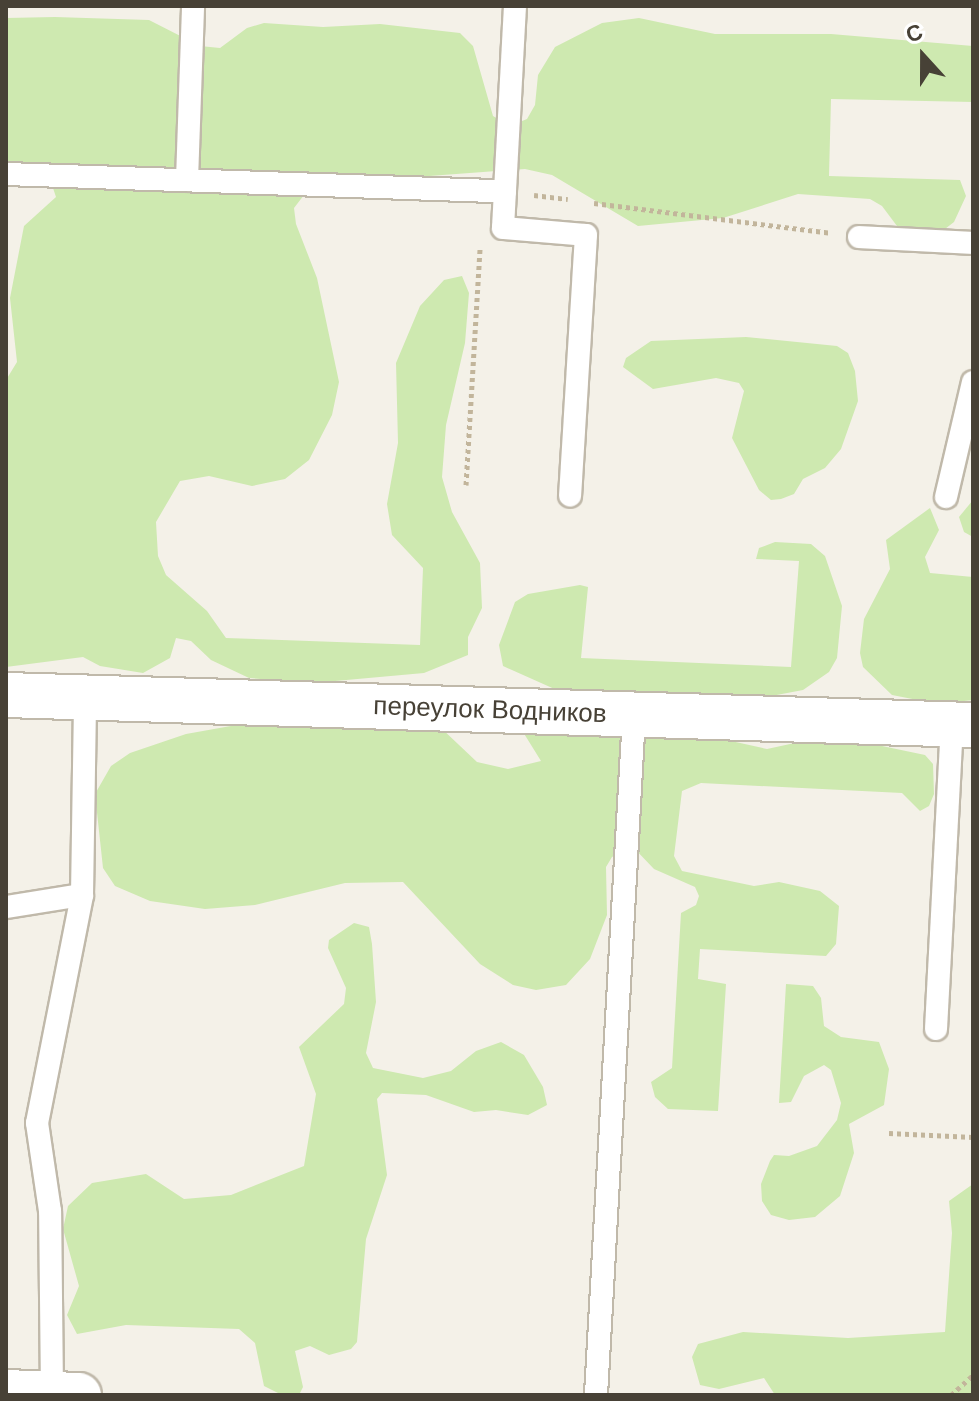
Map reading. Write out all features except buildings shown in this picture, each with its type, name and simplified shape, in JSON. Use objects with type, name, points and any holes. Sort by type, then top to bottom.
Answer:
[{"type":"street","name":"переулок Водников","points":[[6,695],[963,725]]},
{"type":"street","points":[[6,1392],[65,1394]]},
{"type":"lane","points":[[187,180],[193,6]]},
{"type":"lane","points":[[515,6],[503,228],[586,235],[570,496]]},
{"type":"lane","points":[[6,174],[505,191]]},
{"type":"lane","points":[[859,237],[973,243]]},
{"type":"lane","points":[[946,497],[973,382]]},
{"type":"lane","points":[[65,1394],[50,1211],[37,1123],[82,895],[85,698]]},
{"type":"lane","points":[[596,1395],[634,715]]},
{"type":"lane","points":[[936,1029],[963,725]]},
{"type":"lane","points":[[6,907],[82,895]]},
{"type":"path","points":[[505,191],[859,237]]},
{"type":"path","points":[[466,485],[481,227],[503,228]]},
{"type":"path","points":[[889,1133],[973,1137]]},
{"type":"path","points":[[951,1395],[973,1375]]},
{"type":"green space","points":[[6,18],[149,20],[200,46],[220,48],[247,28],[264,23],[323,27],[380,24],[460,33],[473,46],[493,116],[510,126],[527,119],[535,105],[538,75],[555,47],[602,23],[639,18],[715,34],[831,34],[973,46],[973,102],[831,99],[829,176],[960,180],[966,196],[954,222],[941,232],[900,230],[882,206],[870,199],[798,194],[723,218],[638,226],[552,175],[525,169],[335,183],[304,195],[294,208],[296,224],[317,278],[339,382],[332,415],[309,460],[285,479],[252,486],[209,476],[180,481],[156,522],[158,556],[166,575],[207,611],[226,638],[420,645],[423,568],[392,535],[387,504],[398,443],[396,363],[420,306],[444,280],[462,276],[469,293],[465,343],[446,425],[442,477],[452,512],[480,563],[482,608],[468,637],[468,655],[424,673],[313,683],[249,678],[211,660],[191,641],[176,638],[170,658],[143,673],[100,666],[83,657],[6,667],[6,380],[17,362],[10,298],[24,226],[56,197],[52,185],[6,170]]},
{"type":"green space","points":[[746,337],[837,346],[848,353],[855,371],[858,401],[841,449],[825,468],[803,479],[794,494],[781,499],[771,500],[759,490],[732,438],[744,391],[739,383],[716,378],[653,389],[623,367],[626,358],[651,341]]},
{"type":"green space","points":[[973,500],[973,537],[964,532],[959,517]]},
{"type":"green space","points":[[930,508],[939,530],[925,557],[930,573],[973,577],[973,700],[938,704],[892,695],[863,667],[860,653],[864,619],[890,569],[886,540]]},
{"type":"green space","points":[[775,542],[811,544],[825,556],[842,606],[837,658],[829,672],[803,690],[761,698],[559,691],[503,666],[499,645],[515,602],[528,594],[580,585],[588,587],[581,658],[791,667],[799,561],[756,559],[759,548]]},
{"type":"green space","points":[[242,724],[440,727],[477,762],[508,769],[541,761],[523,732],[639,738],[681,730],[767,749],[804,741],[863,742],[925,755],[933,764],[934,794],[929,806],[920,811],[902,793],[701,783],[682,791],[674,856],[682,871],[754,886],[779,882],[820,891],[839,906],[836,944],[826,956],[700,949],[698,979],[726,984],[718,1111],[668,1109],[655,1097],[651,1082],[672,1068],[681,913],[696,905],[699,896],[695,887],[654,869],[633,847],[612,857],[606,867],[607,915],[590,959],[566,985],[536,990],[513,985],[480,964],[403,882],[345,883],[255,905],[205,909],[150,901],[115,886],[103,868],[95,794],[111,766],[130,753],[186,734]]},
{"type":"green space","points":[[354,923],[369,927],[372,944],[376,1002],[366,1053],[373,1068],[423,1078],[451,1071],[476,1051],[501,1042],[524,1055],[543,1087],[547,1105],[528,1115],[496,1110],[474,1112],[426,1095],[382,1093],[377,1099],[387,1175],[366,1239],[357,1342],[351,1349],[329,1355],[310,1346],[295,1351],[303,1387],[299,1395],[282,1395],[264,1386],[255,1343],[239,1329],[126,1325],[77,1334],[67,1315],[79,1286],[63,1229],[68,1206],[92,1183],[146,1174],[184,1199],[231,1195],[304,1166],[316,1094],[299,1047],[344,1004],[346,988],[328,948],[329,940]]},
{"type":"green space","points":[[786,984],[813,986],[821,998],[824,1026],[841,1037],[879,1042],[889,1069],[884,1105],[849,1124],[854,1153],[840,1196],[815,1217],[789,1220],[771,1215],[762,1201],[761,1184],[770,1161],[774,1155],[789,1156],[817,1146],[837,1120],[841,1103],[831,1070],[824,1065],[804,1076],[791,1102],[779,1103]]},
{"type":"green space","points":[[973,1184],[973,1395],[775,1395],[764,1378],[719,1389],[700,1385],[692,1357],[698,1344],[743,1332],[848,1338],[945,1332],[952,1233],[949,1201]]}]
